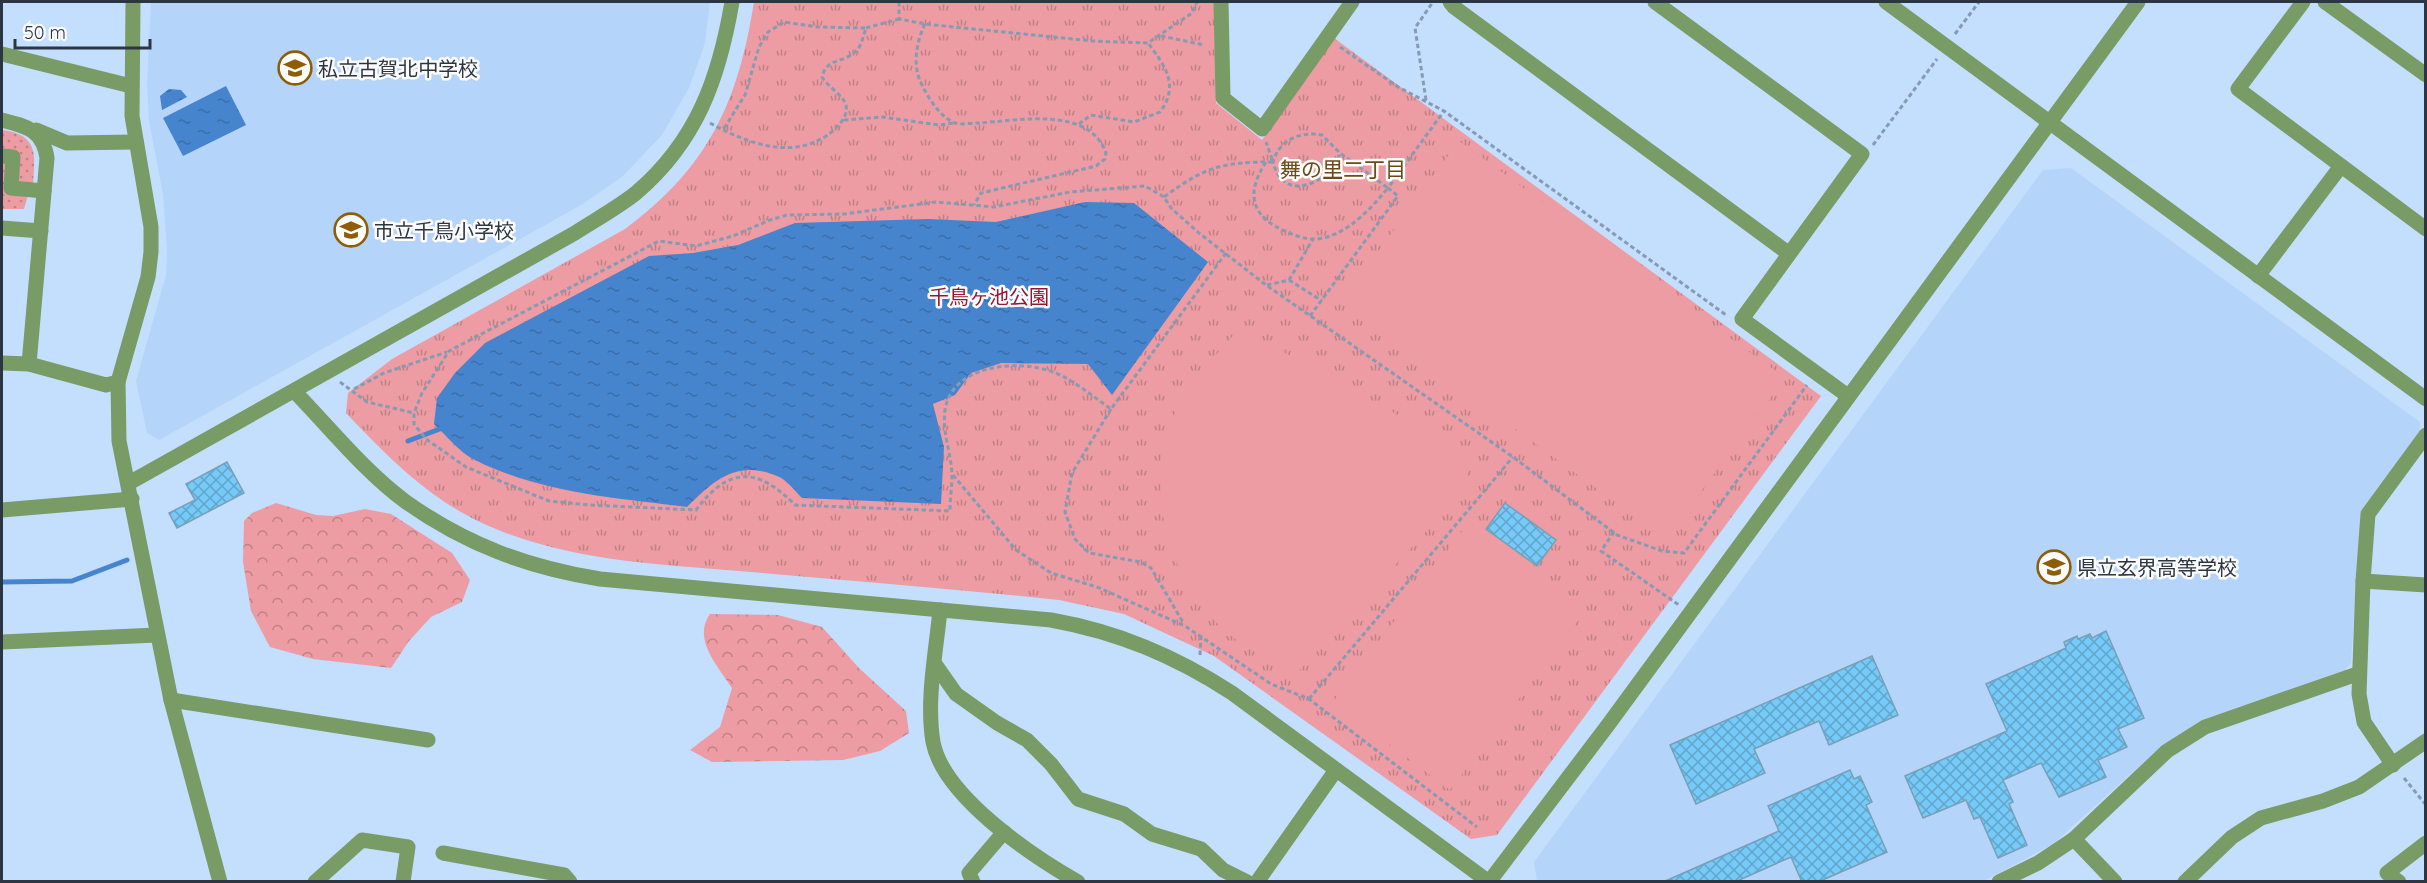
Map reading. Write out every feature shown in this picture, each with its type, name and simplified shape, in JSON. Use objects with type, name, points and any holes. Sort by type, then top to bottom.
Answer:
[{"type":"street","points":[[133,2],[131,86],[136,142],[151,227],[151,252],[148,277],[118,382],[119,441],[171,700],[220,882]]},
{"type":"street","points":[[129,483],[575,233],[634,195],[664,165],[698,116],[719,63],[732,2]]},
{"type":"street","points":[[1221,2],[1223,98],[1262,129],[1353,2]]},
{"type":"street","points":[[1450,2],[1463,14],[1788,254]]},
{"type":"street","points":[[1655,2],[1862,154],[1742,319],[1848,396]]},
{"type":"street","points":[[1886,2],[2426,399]]},
{"type":"street","points":[[295,392],[404,501],[455,533],[503,556],[556,572],[600,579],[1051,620],[1094,628],[1144,645],[1214,681],[1489,882],[2138,2]]},
{"type":"street","points":[[2303,2],[2238,89],[2426,229]]},
{"type":"street","points":[[2325,2],[2426,75]]},
{"type":"street","points":[[2,54],[131,86]]},
{"type":"street","points":[[2,120],[25,125],[67,143],[136,142]]},
{"type":"street","points":[[25,125],[41,137],[45,147],[44,191],[29,364]]},
{"type":"street","points":[[2,156],[13,157],[11,188],[44,191]]},
{"type":"street","points":[[2258,276],[2341,166]]},
{"type":"street","points":[[2,228],[41,231]]},
{"type":"street","points":[[2,363],[29,364],[106,385],[118,382]]},
{"type":"street","points":[[2393,765],[2364,722],[2357,674],[2368,514],[2426,435]]},
{"type":"street","points":[[2,510],[132,499]]},
{"type":"street","points":[[2363,581],[2426,585]]},
{"type":"street","points":[[940,610],[931,710],[933,741],[938,761],[950,782],[1004,832],[1054,868],[1078,882]]},
{"type":"street","points":[[2,642],[157,635]]},
{"type":"street","points":[[935,664],[956,694],[997,723],[1027,740],[1051,764],[1078,799],[1124,814],[1152,834],[1201,849],[1223,870],[1247,882]]},
{"type":"street","points":[[1999,882],[2038,863],[2074,838],[2167,751],[2205,728],[2357,674]]},
{"type":"street","points":[[171,700],[428,740]]},
{"type":"street","points":[[2186,882],[2232,837],[2261,818],[2323,801],[2359,788],[2426,741]]},
{"type":"street","points":[[1257,882],[1336,770]]},
{"type":"street","points":[[973,882],[969,873],[1004,832]]},
{"type":"street","points":[[2074,838],[2115,882]]},
{"type":"street","points":[[315,882],[362,840],[408,848],[403,882]]},
{"type":"street","points":[[2399,882],[2387,873],[2426,843]]},
{"type":"street","points":[[443,853],[564,875],[570,882]]},
{"type":"path","points":[[899,2],[899,19]]},
{"type":"path","points":[[723,130],[745,95],[759,47],[768,32],[784,22],[818,27],[866,28],[899,19],[925,24],[1092,41],[1148,43],[1192,13],[1197,2]]},
{"type":"path","points":[[1426,100],[1415,28],[1433,2]]},
{"type":"path","points":[[1862,154],[1869,149],[1979,2]]},
{"type":"path","points":[[925,24],[919,36],[916,70],[937,109],[956,123]]},
{"type":"path","points":[[844,120],[846,107],[843,100],[828,87],[822,77],[830,62],[856,51],[866,28]]},
{"type":"path","points":[[1161,36],[1221,49]]},
{"type":"path","points":[[1326,37],[1398,87],[1443,111],[1725,314],[1742,319]]},
{"type":"path","points":[[1079,124],[1091,115],[1134,122],[1161,112],[1169,96],[1169,75],[1148,43]]},
{"type":"path","points":[[1266,162],[1254,184],[1254,203],[1259,213],[1275,227],[1313,239],[1338,233],[1372,207],[1443,111]]},
{"type":"path","points":[[698,116],[736,137],[766,147],[800,147],[824,138],[844,120],[882,117],[939,125],[1059,120],[1079,124],[1104,147],[1105,159],[1101,164],[981,193],[974,205]]},
{"type":"path","points":[[1310,316],[1398,196],[1340,153],[1322,135],[1307,134],[1280,146],[1273,162],[1278,174],[1287,183],[1307,186],[1330,172],[1340,153]]},
{"type":"path","points":[[1164,197],[1196,174],[1242,162],[1273,162]]},
{"type":"path","points":[[354,389],[384,373],[448,351],[659,241],[696,246],[733,236],[787,215],[844,214],[936,202],[1013,205],[1070,192],[1140,185],[1164,197],[1171,208],[1266,285],[1513,457],[1614,532],[1662,551],[1684,553],[1816,372]]},
{"type":"path","points":[[1289,280],[1313,239]]},
{"type":"path","points":[[1185,626],[1151,568],[1141,562],[1089,554],[1075,539],[1065,512],[1072,473],[1111,409],[1226,254]]},
{"type":"path","points":[[1266,285],[1289,280],[1322,301]]},
{"type":"path","points":[[448,351],[422,393],[414,413],[414,424],[418,431],[466,467],[516,490],[549,501],[589,505],[696,510],[722,483],[738,477],[754,477],[778,487],[795,505],[950,511],[952,473],[946,408],[951,396],[962,382],[980,371],[1019,367],[1045,370],[1073,383],[1111,409]]},
{"type":"path","points":[[324,373],[354,389],[367,402],[414,413]]},
{"type":"path","points":[[1309,699],[1513,457]]},
{"type":"path","points":[[952,473],[1016,550],[1051,573],[1107,591],[1185,626],[1271,684],[1309,699],[1478,827]]},
{"type":"path","points":[[1614,532],[1601,551],[1690,612]]},
{"type":"path","points":[[2411,786],[2426,805]]},
{"type":"shaded area","name":"市立千鳥小学校","points":[[151,2],[710,2],[705,43],[689,88],[662,135],[623,176],[583,204],[159,440],[147,433],[136,381],[166,275],[167,252],[163,194],[149,121],[147,85]]},
{"type":"shaded area","name":"県立玄界高等学校","points":[[2071,168],[2420,422],[2420,432],[2361,510],[2351,663],[2345,670],[2201,722],[2158,749],[2053,844],[1984,881],[1537,882],[1534,862],[2043,170]]},
{"type":"green space","name":"千鳥ヶ池公園","points":[[754,2],[1214,2],[1216,103],[1262,140],[1334,38],[1821,396],[1497,835],[1471,839],[1214,656],[1124,614],[1059,600],[613,559],[545,546],[512,535],[461,512],[408,474],[346,413],[348,393],[392,359],[625,229],[654,206],[699,156],[715,130],[739,71]]},
{"type":"green space","points":[[2,130],[23,136],[29,141],[34,155],[33,185],[15,183],[2,151]]},
{"type":"green space","points":[[1459,141],[1785,378],[1666,539],[1341,302]]},
{"type":"green space","points":[[2,161],[7,161],[6,193],[28,195],[24,209],[2,209]]},
{"type":"green space","points":[[1240,328],[1461,450],[1470,483],[1298,672],[1246,647],[1209,614],[1191,590],[1177,563],[1167,534],[1162,504],[1161,474],[1165,444],[1174,415],[1195,380]]},
{"type":"green space","points":[[276,503],[316,515],[333,516],[365,509],[391,514],[452,553],[470,580],[462,602],[431,617],[409,641],[391,668],[313,659],[270,647],[251,611],[243,562],[244,521],[252,513]]},
{"type":"green space","points":[[1466,526],[1583,614],[1450,790],[1333,702]]},
{"type":"green space","points":[[710,614],[778,615],[822,627],[859,668],[906,711],[909,733],[880,751],[843,760],[712,762],[690,750],[720,727],[732,688],[714,662],[705,643],[705,623]]},
{"type":"water","points":[[226,86],[246,125],[183,156],[163,118]]},
{"type":"water","points":[[169,89],[181,90],[187,97],[162,110],[160,96]]},
{"type":"water","points":[[1085,202],[1134,203],[1208,262],[1112,395],[1088,364],[1001,363],[971,373],[955,395],[933,404],[944,447],[941,504],[802,498],[780,478],[763,471],[750,470],[727,475],[707,488],[687,507],[606,497],[552,487],[500,471],[469,457],[434,424],[437,398],[455,373],[485,343],[649,256],[693,253],[738,245],[795,223],[928,219],[996,222]]},
{"type":"building","points":[[227,462],[244,493],[177,528],[169,513],[195,500],[186,484]]},
{"type":"building","points":[[1505,503],[1556,540],[1537,566],[1486,529]]},
{"type":"building","points":[[2106,631],[2144,718],[2118,729],[2127,747],[2098,760],[2106,777],[2059,797],[2041,763],[2003,780],[2013,802],[2009,804],[2027,845],[1998,858],[1980,817],[1974,819],[1966,800],[1923,818],[1905,776],[2007,731],[1986,684],[2066,648],[2064,642],[2077,636],[2078,639],[2090,634],[2092,638]]},
{"type":"building","points":[[1872,656],[1898,715],[1829,745],[1819,721],[1754,749],[1765,773],[1696,804],[1670,745]]},
{"type":"building","points":[[1850,770],[1854,779],[1860,776],[1872,802],[1866,805],[1887,852],[1818,882],[1802,882],[1791,857],[1735,882],[1663,882],[1779,831],[1768,806]]},
{"type":"waterway","points":[[408,441],[445,427]]},
{"type":"waterway","points":[[2,582],[72,581],[127,560]]},
{"type":"place","name":"私立古賀北中学校","points":[[295,68]]},
{"type":"place","name":"市立千鳥小学校","points":[[351,230]]},
{"type":"place","name":"県立玄界高等学校","points":[[2054,567]]},
{"type":"district","name":"舞の里二丁目","points":[[1343,169]]}]
